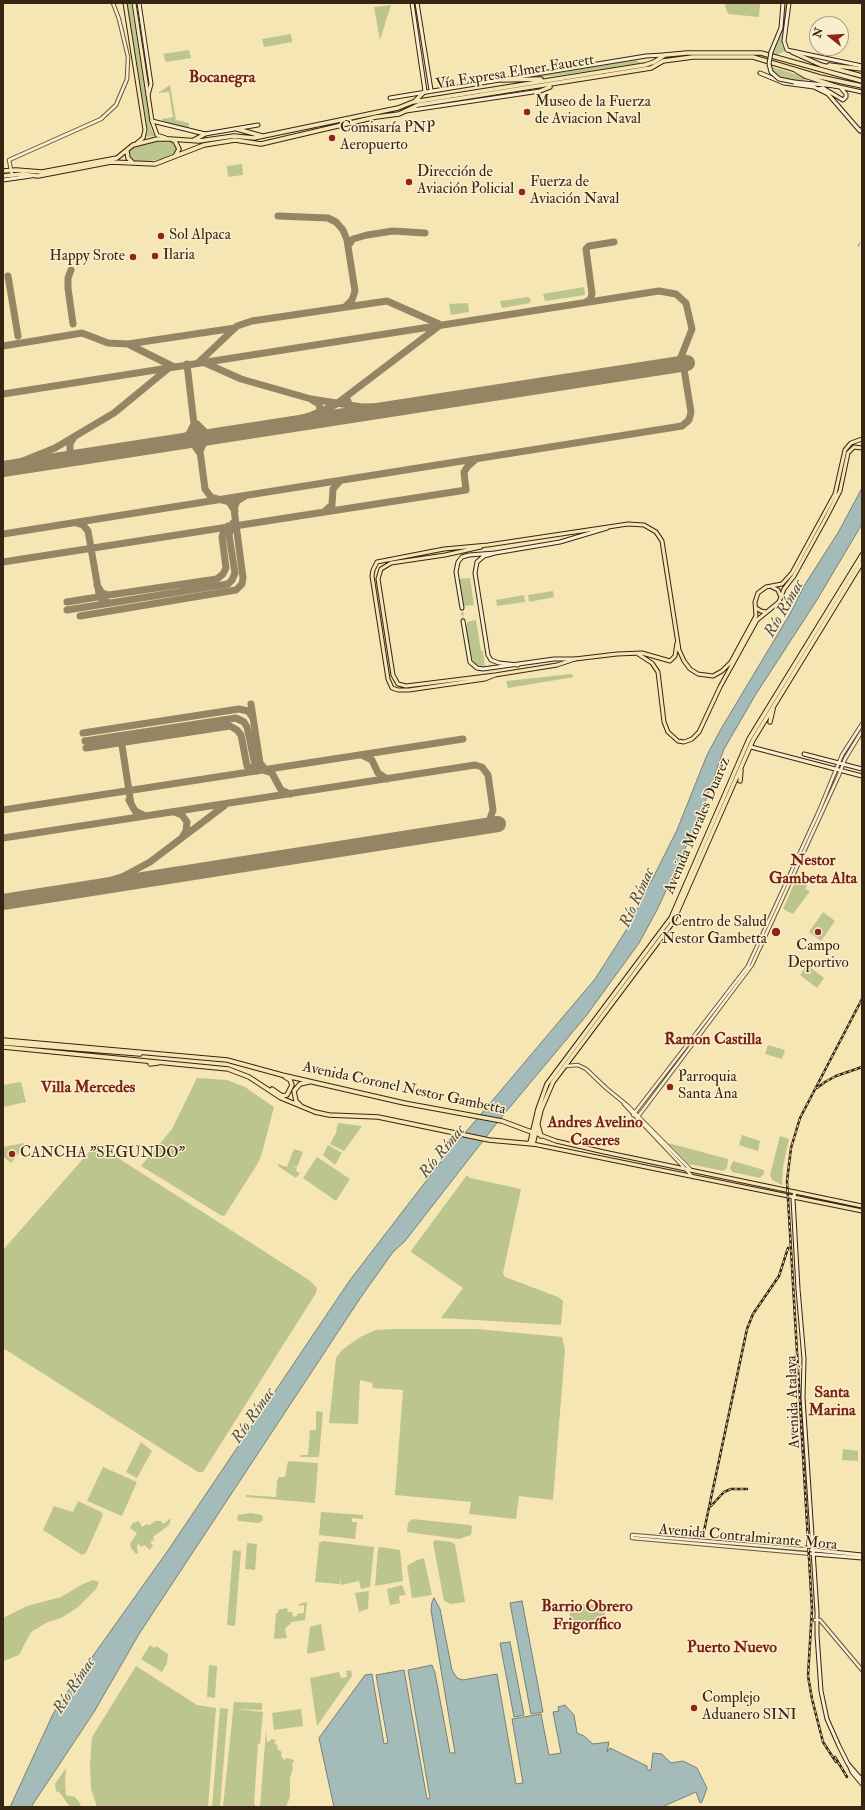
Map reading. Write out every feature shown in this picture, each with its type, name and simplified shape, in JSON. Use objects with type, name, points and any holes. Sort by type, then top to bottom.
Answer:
[{"type":"highway","name":"Vía Expresa Elmer Faucett","points":[[137,143],[168,138],[193,141],[234,136],[254,138],[398,108],[415,101],[645,65],[654,62],[665,55],[700,52],[756,52],[862,81]]},
{"type":"highway","points":[[792,52],[821,65],[862,76]]},
{"type":"highway","name":"Vía Expresa Elmer Faucett","points":[[3,176],[22,174],[34,176],[105,162],[155,164],[204,145],[235,140],[261,144],[404,112],[418,105],[651,68],[663,61],[702,57],[753,57],[833,80],[862,86]]},
{"type":"highway","points":[[794,62],[862,68]]},
{"type":"highway","points":[[852,68],[862,72]]},
{"type":"highway","points":[[793,69],[805,76],[835,86]]},
{"type":"highway","points":[[502,80],[554,79]]},
{"type":"highway","points":[[540,91],[568,82]]},
{"type":"highway","points":[[415,101],[425,91]]},
{"type":"highway","points":[[237,128],[264,136]]},
{"type":"highway","points":[[193,141],[205,134]]},
{"type":"highway","points":[[168,138],[175,141],[178,145],[178,151],[174,157]]},
{"type":"highway","points":[[133,163],[128,158],[128,151],[130,146],[137,143]]},
{"type":"highway","points":[[3,171],[11,170],[42,172],[118,158],[128,151]]},
{"type":"highway","name":"Avenida Morales Duarez","points":[[536,1123],[547,1093],[564,1066],[673,922],[741,766],[757,734],[860,561],[862,554]]},
{"type":"highway","name":"Avenida Morales Duarez","points":[[532,1144],[541,1097],[553,1074],[671,918],[749,739],[860,561]]},
{"type":"highway","points":[[770,722],[775,704]]},
{"type":"highway","points":[[740,781],[741,766]]},
{"type":"highway","name":"Avenida Coronel Nestor Gambetta","points":[[3,1042],[227,1060],[282,1075],[404,1103],[502,1121],[534,1133]]},
{"type":"highway","name":"Avenida Coronel Nestor Gambetta","points":[[3,1047],[228,1069],[244,1074],[281,1098],[310,1110],[329,1115],[385,1118],[489,1140],[532,1144]]},
{"type":"highway","points":[[260,1084],[285,1096],[290,1091],[292,1085],[290,1080],[282,1075]]},
{"type":"highway","points":[[310,1110],[296,1101],[294,1091],[300,1084],[314,1082]]},
{"type":"highway","points":[[526,1129],[536,1123],[541,1136]]},
{"type":"main road","points":[[125,3],[145,130],[143,138],[137,143]]},
{"type":"main road","points":[[134,3],[152,121],[157,135],[168,138]]},
{"type":"main road","points":[[139,3],[151,84],[148,95]]},
{"type":"main road","points":[[783,3],[781,28],[771,52],[769,64],[771,72],[779,78],[794,82],[835,86],[862,92]]},
{"type":"main road","points":[[789,3],[784,41],[785,48],[792,52],[862,68]]},
{"type":"main road","points":[[425,91],[413,5],[418,4],[431,90]]},
{"type":"main road","points":[[415,19],[420,18]]},
{"type":"main road","points":[[417,31],[422,30]]},
{"type":"main road","points":[[390,98],[431,90],[502,80],[646,56],[665,55]]},
{"type":"main road","points":[[128,57],[134,57]]},
{"type":"main road","points":[[420,59],[426,58]]},
{"type":"main road","points":[[760,74],[784,83],[808,86],[818,89],[832,97],[861,130]]},
{"type":"main road","points":[[424,86],[430,85]]},
{"type":"main road","points":[[818,89],[823,88],[840,99],[845,99],[845,92],[839,87]]},
{"type":"main road","points":[[404,112],[540,91]]},
{"type":"main road","points":[[152,121],[205,134],[258,125]]},
{"type":"main road","points":[[3,180],[34,176]]},
{"type":"main road","points":[[495,675],[485,679],[409,690],[398,690],[392,688],[389,683],[372,576],[377,562],[444,549],[488,545],[639,524],[650,528],[660,536],[682,656],[690,669],[704,676],[717,675],[731,662],[756,616],[755,600],[758,593],[766,588],[782,584],[792,573],[835,494],[845,450],[851,442],[862,439]]},
{"type":"main road","points":[[634,653],[642,656],[652,663],[658,672],[664,722],[668,732],[678,741],[688,740],[699,732],[720,687],[757,620],[776,606],[836,499],[842,482],[848,453],[854,447],[862,448]]},
{"type":"main road","points":[[462,608],[456,572],[458,562],[462,557],[560,542],[607,528]]},
{"type":"main road","points":[[488,545],[445,555],[391,563],[381,569],[378,579],[393,675],[398,684],[406,686],[495,675],[557,666],[575,659]]},
{"type":"main road","points":[[495,553],[479,559],[474,568],[488,655],[491,660],[499,663],[518,664]]},
{"type":"main road","points":[[771,587],[778,590],[780,597]]},
{"type":"main road","points":[[756,608],[766,612]]},
{"type":"main road","points":[[464,621],[469,661],[473,666],[483,669],[554,659],[575,659],[634,653],[653,655],[666,661],[671,660],[676,654],[678,637]]},
{"type":"main road","points":[[751,747],[861,775],[862,769],[804,754]]},
{"type":"main road","name":"Avenida Coronel Nestor Gambetta","points":[[534,1133],[556,1141],[862,1206]]},
{"type":"main road","points":[[556,1141],[559,1150]]},
{"type":"main road","name":"Avenida Coronel Nestor Gambetta","points":[[532,1144],[862,1211]]},
{"type":"main road","points":[[676,1167],[679,1166],[679,1162]]},
{"type":"main road","name":"Avenida Atalaya","points":[[794,1192],[793,1197],[804,1359],[803,1398],[814,1552],[819,1672],[824,1705],[833,1734],[852,1772],[862,1784]]},
{"type":"main road","name":"Avenida Contralmirante Mora","points":[[814,1552],[862,1558]]},
{"type":"main road","name":"Avenida Contralmirante Mora","points":[[835,1554],[862,1555]]},
{"type":"main road","name":"Avenida Atalaya","points":[[848,1762],[862,1780]]},
{"type":"street","points":[[12,175],[9,160],[101,119],[116,105],[127,79],[128,57],[126,45],[113,3]]},
{"type":"street","points":[[839,770],[839,763],[842,755],[862,724]]},
{"type":"street","points":[[638,1117],[751,968],[839,770],[862,730]]},
{"type":"street","points":[[634,1114],[746,969],[821,810]]},
{"type":"street","points":[[564,1066],[574,1064],[586,1069],[624,1103],[692,1170]]},
{"type":"street","points":[[638,1117],[694,1177]]},
{"type":"street","name":"Avenida Contralmirante Mora","points":[[736,1546],[632,1535],[632,1538],[736,1546],[814,1552]]},
{"type":"street","points":[[817,1620],[820,1620],[862,1670]]},
{"type":"green space","points":[[127,3],[131,3],[151,129],[155,136],[145,137],[148,131]]},
{"type":"green space","points":[[724,3],[760,3],[759,17],[728,14]]},
{"type":"green space","points":[[785,3],[787,3],[782,45],[785,51],[777,55],[772,55],[781,34]]},
{"type":"green space","points":[[391,5],[380,40],[374,7]]},
{"type":"green space","points":[[291,34],[292,42],[264,47],[262,39]]},
{"type":"green space","points":[[189,50],[191,58],[166,62],[163,54]]},
{"type":"green space","points":[[636,60],[641,63],[569,74],[523,79]]},
{"type":"green space","points":[[771,67],[809,79],[790,80],[775,74]]},
{"type":"green space","points":[[170,85],[176,120],[189,123],[189,128],[162,121],[162,119],[173,117],[169,92],[158,93]]},
{"type":"green space","points":[[159,141],[173,142],[177,148],[174,153],[162,159],[135,161],[130,158],[129,150],[135,146]]},
{"type":"green space","points":[[242,164],[243,175],[228,177],[227,166]]},
{"type":"green space","points":[[584,287],[585,295],[545,301],[543,294]]},
{"type":"green space","points":[[528,297],[531,299],[530,303],[502,308],[500,301]]},
{"type":"green space","points":[[468,303],[469,312],[451,315],[449,304]]},
{"type":"green space","points":[[470,578],[474,605],[464,606],[462,605],[458,579]]},
{"type":"green space","points":[[553,591],[554,597],[529,602],[528,595]]},
{"type":"green space","points":[[524,595],[525,602],[497,606],[496,600]]},
{"type":"green space","points":[[476,620],[485,667],[474,664],[470,653],[465,625],[467,625],[467,622]]},
{"type":"green space","points":[[571,674],[574,677],[508,688],[506,681]]},
{"type":"green space","points":[[798,875],[810,880],[805,889],[810,891],[793,914],[783,909]]},
{"type":"green space","points":[[823,912],[835,921],[821,941],[809,932]]},
{"type":"green space","points":[[807,965],[824,978],[817,988],[800,975]]},
{"type":"green space","points":[[768,1045],[785,1050],[782,1059],[765,1054]]},
{"type":"green space","points":[[197,1078],[227,1080],[245,1087],[274,1107],[258,1163],[225,1215],[222,1216],[141,1166],[172,1129]]},
{"type":"green space","points":[[21,1082],[26,1102],[3,1107],[3,1085]]},
{"type":"green space","points":[[338,1123],[362,1126],[344,1151],[330,1144],[336,1133]]},
{"type":"green space","points":[[742,1135],[760,1141],[758,1151],[739,1145]]},
{"type":"green space","points":[[780,1136],[789,1139],[783,1167],[782,1185],[772,1180],[770,1175]]},
{"type":"green space","points":[[24,1143],[24,1147],[11,1163],[3,1156],[3,1147]]},
{"type":"green space","points":[[668,1143],[728,1159],[727,1168],[723,1171],[689,1164]]},
{"type":"green space","points":[[96,1144],[309,1280],[317,1288],[316,1293],[203,1472],[198,1472],[3,1348],[3,1250]]},
{"type":"green space","points":[[328,1145],[342,1153],[335,1165],[323,1155]]},
{"type":"green space","points":[[294,1149],[303,1152],[297,1167],[290,1165],[297,1168],[296,1171],[300,1173],[296,1178],[278,1166],[278,1164],[287,1167]]},
{"type":"green space","points":[[317,1157],[350,1179],[336,1201],[303,1178]]},
{"type":"green space","points":[[733,1161],[764,1170],[764,1174],[760,1178],[732,1172],[730,1168]]},
{"type":"green space","points":[[467,1175],[470,1178],[521,1189],[503,1273],[505,1277],[558,1297],[563,1301],[561,1325],[441,1318],[463,1288],[411,1252]]},
{"type":"green space","points":[[477,1329],[562,1337],[565,1350],[553,1500],[519,1496],[516,1519],[469,1514],[471,1502],[395,1495],[403,1390],[372,1388],[373,1383],[360,1380],[358,1424],[329,1423],[336,1358],[342,1350],[360,1337],[376,1330]]},
{"type":"green space","points":[[316,1411],[323,1412],[319,1457],[300,1457],[301,1455],[308,1455],[310,1430],[316,1430]]},
{"type":"green space","points":[[141,1442],[152,1451],[137,1478],[126,1472]]},
{"type":"green space","points":[[843,1449],[858,1451],[858,1461],[842,1460]]},
{"type":"green space","points":[[288,1461],[318,1463],[315,1503],[246,1497],[246,1495],[276,1497],[277,1481],[279,1477],[285,1477]]},
{"type":"green space","points":[[103,1467],[137,1482],[122,1516],[87,1501]]},
{"type":"green space","points":[[78,1501],[101,1512],[103,1515],[86,1553],[82,1555],[43,1530],[54,1506],[73,1512]]},
{"type":"green space","points":[[321,1512],[363,1515],[363,1519],[352,1518],[352,1522],[357,1522],[355,1539],[319,1535]]},
{"type":"green space","points":[[251,1513],[262,1515],[263,1520],[259,1523],[239,1521],[237,1519],[238,1515]]},
{"type":"green space","points":[[171,1518],[169,1525],[153,1537],[154,1540],[150,1542],[153,1545],[150,1550],[144,1545],[142,1547],[139,1545],[139,1542],[137,1546],[138,1553],[136,1554],[131,1548],[130,1544],[137,1533],[130,1528],[133,1523],[139,1521],[142,1527],[147,1524],[150,1525],[155,1521],[161,1521],[163,1524]]},
{"type":"green space","points":[[412,1519],[470,1525],[472,1526],[471,1535],[459,1539],[407,1532],[408,1523]]},
{"type":"green space","points":[[435,1540],[455,1544],[465,1602],[451,1604],[444,1601],[433,1543]]},
{"type":"green space","points":[[323,1541],[374,1547],[370,1587],[361,1589],[359,1581],[341,1585],[341,1577],[340,1584],[315,1582],[319,1543]]},
{"type":"green space","points":[[247,1543],[257,1544],[255,1570],[245,1569]]},
{"type":"green space","points":[[380,1547],[400,1550],[403,1581],[375,1586],[378,1549]]},
{"type":"green space","points":[[233,1550],[241,1551],[235,1626],[227,1625]]},
{"type":"green space","points":[[424,1558],[432,1595],[412,1598],[407,1566]]},
{"type":"green space","points":[[93,1580],[99,1582],[96,1589],[77,1608],[61,1618],[46,1623],[31,1632],[19,1655],[3,1661],[3,1618],[27,1606],[61,1597]]},
{"type":"green space","points":[[402,1585],[406,1595],[399,1596],[400,1603],[390,1605],[387,1589]]},
{"type":"green space","points":[[369,1591],[368,1609],[359,1612],[355,1593]]},
{"type":"green space","points":[[307,1602],[305,1620],[292,1622],[285,1629],[287,1638],[274,1639],[276,1613],[278,1613],[278,1610],[287,1608],[288,1612],[292,1612],[293,1617],[297,1616],[297,1614],[304,1613],[304,1605],[299,1606],[299,1604]]},
{"type":"green space","points":[[571,1603],[605,1606],[605,1622],[569,1620]]},
{"type":"green space","points":[[321,1624],[325,1650],[308,1654],[310,1627]]},
{"type":"green space","points":[[150,1645],[154,1648],[156,1646],[168,1654],[167,1663],[162,1672],[141,1659]]},
{"type":"green space","points":[[209,1665],[217,1666],[215,1698],[207,1697]]},
{"type":"green space","points":[[136,1666],[197,1705],[216,1708],[208,1807],[97,1807],[91,1789],[90,1764],[92,1737]]},
{"type":"green space","points":[[351,1670],[352,1676],[317,1726],[310,1678],[339,1672],[341,1678],[347,1677],[346,1671]]},
{"type":"green space","points":[[234,1702],[262,1703],[262,1710],[236,1709],[263,1712],[260,1744],[258,1744],[255,1807],[223,1807]]},
{"type":"green space","points":[[220,1708],[228,1709],[220,1807],[212,1807]]},
{"type":"green space","points":[[301,1709],[303,1726],[274,1730],[272,1713]]},
{"type":"green space","points":[[266,1730],[267,1742],[271,1739],[276,1740],[274,1743],[278,1746],[277,1749],[282,1752],[281,1756],[284,1760],[287,1758],[294,1760],[290,1778],[290,1797],[286,1807],[260,1807]]},
{"type":"green space","points":[[66,1768],[66,1795],[75,1797],[80,1803],[81,1807],[70,1807],[60,1793],[56,1791],[55,1784]]},
{"type":"water","name":"Río Rímac","points":[[862,488],[862,524],[817,600],[756,694],[724,749],[700,816],[657,910],[639,943],[586,1016],[500,1119],[405,1241],[393,1252],[361,1297],[139,1634],[94,1712],[31,1807],[10,1807],[53,1714],[63,1698],[169,1549],[350,1280],[443,1159],[595,979],[625,932],[659,866],[677,830],[707,755],[721,729],[791,612],[804,586],[839,531]]},
{"type":"water","points":[[434,1598],[440,1609],[452,1670],[457,1678],[463,1680],[497,1674],[516,1784],[523,1783],[512,1719],[541,1714],[549,1755],[561,1753],[553,1712],[559,1711],[558,1707],[565,1705],[574,1715],[577,1733],[584,1736],[593,1744],[609,1742],[607,1752],[610,1748],[647,1766],[647,1770],[651,1770],[653,1753],[662,1754],[671,1763],[683,1761],[697,1768],[707,1788],[702,1802],[700,1803],[696,1792],[662,1807],[334,1807],[319,1738],[365,1675],[372,1674],[384,1744],[388,1743],[376,1675],[404,1670],[427,1799],[430,1798],[408,1670],[432,1665],[435,1673],[450,1753],[455,1753],[431,1610]]},
{"type":"water","points":[[522,1601],[543,1712],[531,1714],[510,1603]]},
{"type":"water","points":[[510,1642],[524,1715],[514,1717],[500,1643]]},
{"type":"taxiway","points":[[278,216],[328,218],[336,222],[343,230],[347,240],[355,291],[352,300],[345,307]]},
{"type":"taxiway","points":[[348,246],[353,239],[367,235],[393,231],[425,233]]},
{"type":"taxiway","points":[[586,302],[590,300],[592,294],[586,249],[589,246],[614,242]]},
{"type":"taxiway","points":[[71,270],[68,278],[68,288],[73,324]]},
{"type":"taxiway","points":[[8,276],[18,336]]},
{"type":"taxiway","points":[[3,394],[659,291],[676,294],[686,303],[692,329],[681,357],[675,364],[668,366]]},
{"type":"taxiway","points":[[199,362],[237,326],[252,321],[387,301],[439,324]]},
{"type":"taxiway","points":[[264,429],[312,415],[335,405],[439,326]]},
{"type":"taxiway","points":[[128,344],[235,328]]},
{"type":"taxiway","points":[[3,346],[82,333],[108,343],[128,344],[174,367]]},
{"type":"taxiway","points":[[203,362],[241,379],[311,399],[362,407],[411,406]]},
{"type":"taxiway","points":[[3,534],[682,426],[689,420],[691,412],[683,363]]},
{"type":"taxiway","points":[[176,443],[189,434],[194,424],[187,364]]},
{"type":"taxiway","points":[[3,469],[55,448],[114,413],[170,367]]},
{"type":"taxiway","points":[[312,400],[319,404],[320,409],[319,416],[312,422]]},
{"type":"taxiway","points":[[348,401],[351,410],[361,414]]},
{"type":"taxiway","points":[[196,424],[199,449]]},
{"type":"taxiway","points":[[197,424],[207,434],[220,436]]},
{"type":"taxiway","points":[[74,437],[70,444],[70,451],[75,456],[82,458]]},
{"type":"taxiway","points":[[212,437],[204,442],[200,451],[205,489],[211,497],[229,502],[235,511]]},
{"type":"taxiway","points":[[185,442],[194,445],[199,452]]},
{"type":"taxiway","points":[[3,562],[466,490],[464,472],[475,460]]},
{"type":"taxiway","points":[[325,511],[332,505],[333,489],[340,481]]},
{"type":"taxiway","points":[[80,616],[236,590],[242,584],[243,578],[234,509],[237,501],[245,496]]},
{"type":"taxiway","points":[[76,523],[83,525],[88,531],[99,594],[102,600],[110,603]]},
{"type":"taxiway","points":[[67,610],[228,584],[232,580],[235,573],[229,535],[233,523]]},
{"type":"taxiway","points":[[97,585],[102,593],[109,595],[217,579],[223,574],[226,568],[222,537],[228,526]]},
{"type":"taxiway","points":[[67,602],[104,596]]},
{"type":"taxiway","points":[[251,704],[260,763],[266,770]]},
{"type":"taxiway","points":[[83,733],[239,709],[248,711],[253,718]]},
{"type":"taxiway","points":[[85,741],[236,718],[244,722],[247,727],[255,765],[260,769],[272,773],[281,790],[290,794]]},
{"type":"taxiway","points":[[86,748],[230,726],[237,730],[241,735],[247,766],[257,771]]},
{"type":"taxiway","points":[[121,739],[131,804]]},
{"type":"taxiway","points":[[3,810],[463,739]]},
{"type":"taxiway","points":[[362,755],[372,760],[378,773],[387,779]]},
{"type":"taxiway","points":[[3,838],[475,765],[482,767],[488,775],[493,810],[489,822],[478,827]]},
{"type":"taxiway","points":[[129,800],[135,811],[145,816]]},
{"type":"taxiway","points":[[84,889],[124,876],[150,862],[224,806]]},
{"type":"taxiway","points":[[174,812],[182,815],[187,822],[186,831],[183,836]]},
{"type":"runway","points":[[3,469],[687,363]]},
{"type":"runway","points":[[3,902],[498,824]]},
{"type":"tunnel","points":[[462,608],[463,621]]},
{"type":"railway","points":[[836,1762],[823,1742],[808,1676],[812,1609],[787,1181],[791,1148],[800,1118],[862,999]]},
{"type":"railway","points":[[817,1088],[836,1076],[862,1067]]},
{"type":"railway","points":[[704,1531],[747,1329],[753,1314],[779,1276],[788,1248]]},
{"type":"railway","points":[[711,1506],[724,1492],[731,1489],[747,1489]]},
{"type":"railway","points":[[835,1757],[847,1777]]},
{"type":"place","name":"Museo de la Fuerza de Aviacion Naval","points":[[527,112]]},
{"type":"place","name":"Comisaría PNP Aeropuerto","points":[[332,138]]},
{"type":"place","name":"Dirección de Aviación Policial","points":[[409,182]]},
{"type":"place","name":"Fuerza de Aviación Naval","points":[[522,192]]},
{"type":"place","name":"Sol Alpaca","points":[[161,236]]},
{"type":"place","name":"Ilaria","points":[[155,256]]},
{"type":"place","name":"Happy Srote","points":[[133,257]]},
{"type":"place","name":"Centro de Salud Nestor Gambetta","points":[[776,932]]},
{"type":"place","name":"Campo Deportivo","points":[[818,932]]},
{"type":"place","name":"Parroquia Santa Ana","points":[[670,1087]]},
{"type":"place","name":"CANCHA \"SEGUNDO\"","points":[[12,1154]]},
{"type":"place","name":"Complejo Aduanero SINI","points":[[694,1708]]},
{"type":"district","name":"Bocanegra","points":[[222,79]]},
{"type":"district","name":"Nestor Gambeta Alta","points":[[813,871]]},
{"type":"district","name":"Ramon Castilla","points":[[713,1041]]},
{"type":"district","name":"Villa Mercedes","points":[[88,1089]]},
{"type":"district","name":"Andres Avelino Caceres","points":[[595,1133]]},
{"type":"district","name":"Santa Marina","points":[[832,1403]]},
{"type":"district","name":"Barrio Obrero Frigorífico","points":[[587,1617]]},
{"type":"district","name":"Puerto Nuevo","points":[[732,1649]]}]
